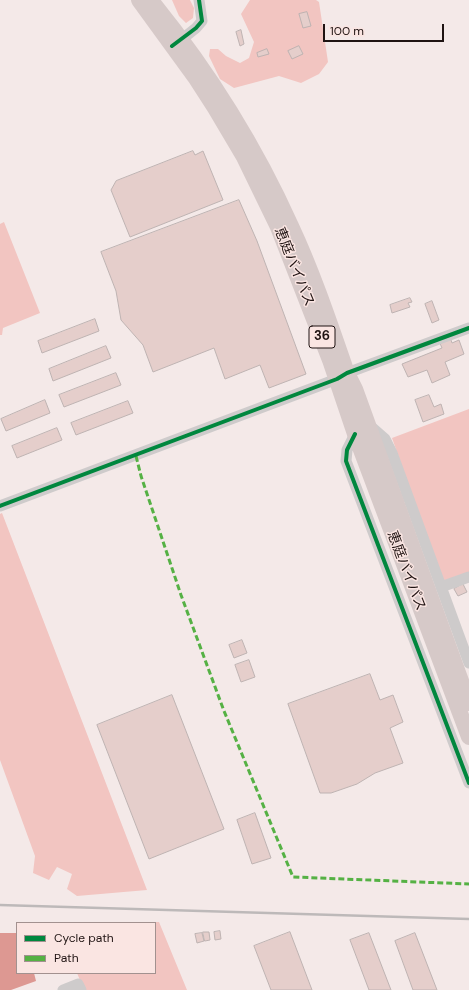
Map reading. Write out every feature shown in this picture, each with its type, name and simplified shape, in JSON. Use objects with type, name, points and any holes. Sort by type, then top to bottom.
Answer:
[{"type":"highway","name":"恵庭バイパス","points":[[139,0],[177,43]]},
{"type":"highway","name":"恵庭バイパス","points":[[151,0],[244,157],[266,201],[342,376],[355,434],[465,702]]},
{"type":"highway","name":"恵庭バイパス","points":[[342,376],[355,389],[465,702],[469,737]]},
{"type":"street","points":[[177,43],[202,21],[199,0]]},
{"type":"street","points":[[0,506],[469,328]]},
{"type":"street","points":[[366,422],[385,439],[469,663]]},
{"type":"street","points":[[355,434],[347,450],[346,461],[469,783]]},
{"type":"street","points":[[441,588],[469,577]]},
{"type":"street","points":[[445,719],[465,702]]},
{"type":"street","points":[[63,990],[78,984],[81,990]]},
{"type":"shaded area","points":[[172,0],[190,0],[194,8],[193,18],[186,23],[179,16]]},
{"type":"shaded area","points":[[250,0],[316,0],[319,2],[328,62],[319,74],[301,83],[279,76],[234,88],[220,79],[209,56],[210,49],[218,49],[226,56],[240,63],[249,58],[254,42],[241,14]]},
{"type":"shaded area","points":[[4,222],[40,313],[3,328],[2,335],[0,335],[0,224]]},
{"type":"shaded area","points":[[469,409],[469,572],[443,582],[392,438]]},
{"type":"shaded area","points":[[2,513],[147,890],[77,896],[67,889],[72,874],[57,867],[49,880],[33,873],[35,856],[0,760],[0,514]]},
{"type":"shaded area","points":[[156,922],[159,922],[187,990],[84,990],[77,974],[156,974]]},
{"type":"shaded area","points":[[0,933],[16,933],[16,974],[34,974],[36,981],[11,990],[0,990]]},
{"type":"building","points":[[307,12],[311,26],[303,28],[299,14]]},
{"type":"building","points":[[241,30],[244,44],[240,46],[236,32]]},
{"type":"building","points":[[299,46],[303,54],[292,59],[288,51]]},
{"type":"building","points":[[267,49],[269,54],[258,57],[257,53]]},
{"type":"building","points":[[193,151],[195,155],[203,151],[223,200],[130,237],[111,190],[116,181]]},
{"type":"building","points":[[239,200],[257,241],[306,374],[269,388],[260,365],[225,379],[214,348],[153,372],[143,345],[121,320],[116,291],[101,252]]},
{"type":"building","points":[[410,298],[412,302],[408,303],[410,307],[392,313],[390,305]]},
{"type":"building","points":[[432,301],[439,320],[432,323],[425,304]]},
{"type":"building","points":[[95,319],[99,331],[42,353],[38,341]]},
{"type":"building","points":[[450,337],[452,343],[459,340],[464,354],[445,362],[450,375],[432,383],[427,370],[408,377],[402,364],[442,348],[439,341]]},
{"type":"building","points":[[106,346],[111,358],[53,381],[49,369]]},
{"type":"building","points":[[116,373],[121,385],[64,407],[59,395]]},
{"type":"building","points":[[429,395],[434,407],[441,404],[444,414],[423,422],[415,400]]},
{"type":"building","points":[[45,400],[50,413],[6,431],[1,419]]},
{"type":"building","points":[[128,401],[133,413],[76,435],[71,423]]},
{"type":"building","points":[[57,428],[62,440],[17,458],[12,446]]},
{"type":"building","points":[[463,584],[467,592],[458,596],[454,589]]},
{"type":"building","points":[[242,640],[247,653],[234,658],[229,645]]},
{"type":"building","points":[[249,660],[255,677],[241,682],[235,665]]},
{"type":"building","points":[[370,674],[380,700],[393,695],[403,722],[390,728],[403,763],[375,773],[357,784],[331,793],[320,793],[288,704]]},
{"type":"building","points":[[172,695],[224,829],[149,859],[97,725]]},
{"type":"building","points":[[255,813],[271,858],[252,864],[237,820]]},
{"type":"building","points":[[220,931],[221,939],[215,940],[214,932]]},
{"type":"building","points":[[203,932],[209,932],[210,940],[205,941]]},
{"type":"building","points":[[290,932],[312,990],[271,990],[254,946]]},
{"type":"building","points":[[202,933],[204,941],[197,943],[195,934]]},
{"type":"building","points":[[369,933],[391,990],[369,990],[350,940]]},
{"type":"building","points":[[415,933],[437,990],[413,990],[395,941]]},
{"type":"railway","points":[[0,905],[469,919]]},
{"type":"marked path","points":[[136,456],[141,476],[181,595],[224,711],[293,877],[469,884]]},
{"type":"cycle path","points":[[172,46],[196,28],[202,21],[199,0]]},
{"type":"cycle path","points":[[0,506],[337,379],[347,373],[469,328]]},
{"type":"cycle path","points":[[355,434],[347,450],[346,461],[469,783]]}]
